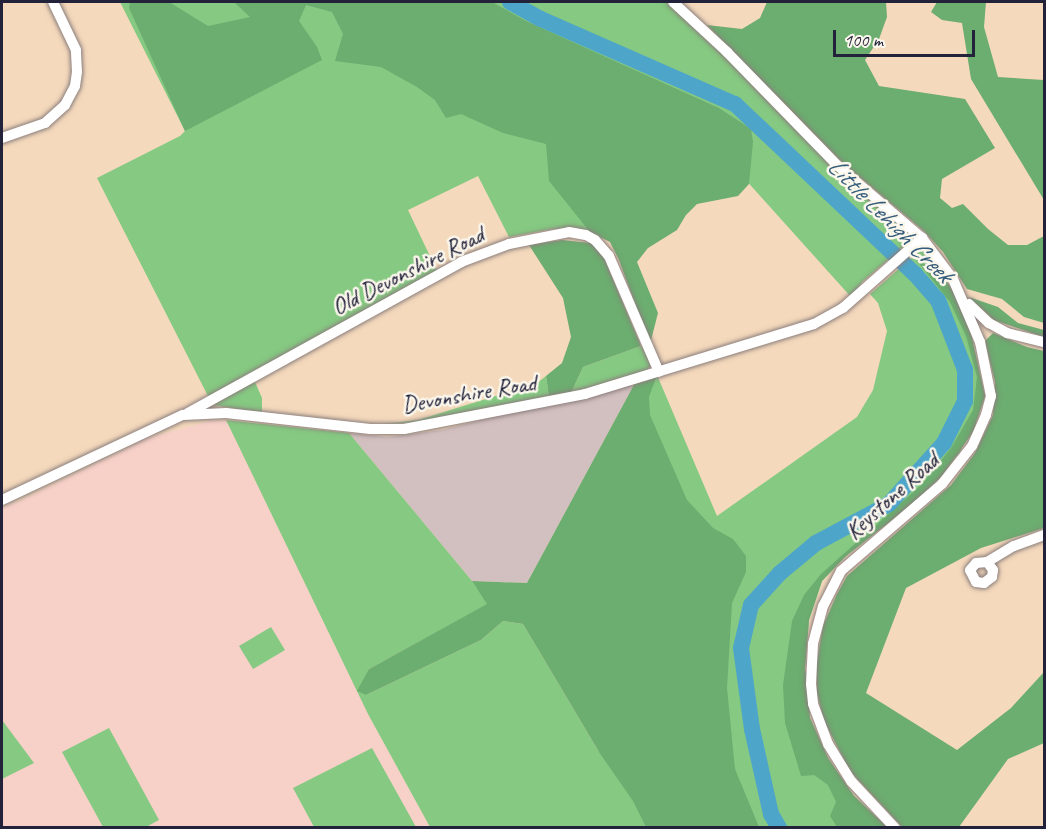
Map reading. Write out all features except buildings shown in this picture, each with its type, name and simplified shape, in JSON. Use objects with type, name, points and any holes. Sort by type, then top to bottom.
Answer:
[{"type":"street","points":[[2,138],[45,123],[65,105],[75,86],[76,50],[53,2]]},
{"type":"street","name":"Keystone Road","points":[[673,2],[727,52],[838,166],[919,242],[960,292],[975,327],[989,376],[991,396],[979,434],[942,484],[841,571],[824,606],[813,644],[811,684],[813,704],[828,744],[851,781],[895,828]]},
{"type":"street","name":"Old Devonshire Road","points":[[183,415],[462,262],[509,244],[569,232],[586,235],[595,240],[609,256],[659,372]]},
{"type":"street","name":"Devonshire Road","points":[[2,500],[183,415],[226,413],[370,429],[408,429],[585,394],[814,324],[843,308],[919,242]]},
{"type":"street","points":[[960,292],[989,323],[1023,338],[1044,342]]},
{"type":"street","points":[[987,562],[1001,551],[1044,535]]},
{"type":"shaded area","points":[[636,381],[527,583],[472,581],[349,433],[387,437],[442,430]]},
{"type":"shaded area","points":[[226,420],[368,714],[430,827],[2,828],[2,508],[148,438],[210,421]]},
{"type":"green space","points":[[120,2],[667,2],[909,232],[911,240],[862,282],[851,297],[717,148],[590,232],[573,228],[552,229],[509,237],[478,176],[408,210],[437,271],[303,347],[208,396],[97,178],[180,136],[185,131]]},
{"type":"green space","points":[[130,2],[169,2],[208,26],[250,17],[234,2],[492,2],[526,21],[719,108],[751,129],[753,142],[749,184],[738,196],[697,204],[686,215],[677,230],[648,248],[637,262],[658,313],[650,344],[619,260],[610,242],[590,232],[549,181],[546,144],[503,133],[461,114],[446,118],[435,100],[381,67],[335,61],[343,34],[332,12],[306,5],[299,21],[317,47],[322,60],[185,131],[129,8]]},
{"type":"green space","points":[[767,2],[886,2],[887,17],[879,39],[865,60],[879,86],[965,99],[995,148],[942,179],[940,198],[952,208],[963,204],[1008,245],[1027,245],[1044,236],[1044,323],[1024,317],[1002,299],[967,289],[943,252],[924,231],[842,162],[707,25],[742,29],[760,18]]},
{"type":"green space","points":[[937,2],[986,2],[984,27],[998,77],[1044,80],[1044,200],[971,79],[962,23],[942,20],[931,12]]},
{"type":"green space","points":[[562,240],[590,243],[601,251],[641,346],[583,367],[571,393],[549,397],[546,376],[562,363],[571,337],[563,298],[529,245]]},
{"type":"green space","points":[[923,248],[952,289],[985,396],[959,454],[845,557],[822,581],[809,620],[805,668],[810,718],[828,758],[854,796],[887,827],[430,827],[368,714],[226,420],[349,433],[472,581],[488,604],[369,669],[366,695],[481,640],[503,621],[523,624],[599,752],[527,583],[657,375],[717,516],[857,417],[873,390],[887,331],[878,303],[870,294]]},
{"type":"green space","points":[[913,256],[926,261],[952,289],[971,333],[985,396],[973,432],[942,476],[912,504],[845,557],[822,581],[809,620],[805,668],[810,718],[828,758],[854,796],[887,827],[837,827],[830,816],[836,802],[828,785],[814,775],[801,776],[785,723],[783,685],[792,621],[804,595],[821,574],[921,485],[951,448],[973,410],[977,377],[966,336],[950,302]]},
{"type":"green space","points":[[969,297],[998,307],[1018,323],[1044,330],[1044,337],[994,320]]},
{"type":"green space","points":[[993,333],[1027,347],[1044,351],[1044,528],[981,548],[906,588],[866,693],[957,750],[1011,708],[1044,672],[1044,743],[1008,759],[959,827],[903,828],[850,771],[824,721],[817,693],[817,662],[823,626],[847,576],[951,485],[975,453],[993,415],[995,382],[985,341]]},
{"type":"green space","points":[[641,346],[651,365],[646,371],[571,393],[583,367]]},
{"type":"green space","points":[[657,375],[649,397],[650,415],[687,500],[713,528],[733,539],[746,556],[746,572],[732,603],[727,688],[735,769],[759,827],[646,827],[633,801],[599,752],[523,624],[503,621],[481,640],[366,695],[357,691],[369,669],[487,604],[472,581],[527,583],[636,381]]},
{"type":"green space","points":[[546,376],[549,397],[422,422],[382,424],[418,420],[537,383]]},
{"type":"green space","points":[[255,382],[262,398],[262,413],[213,405],[221,398]]},
{"type":"green space","points":[[271,627],[285,650],[253,669],[239,646]]},
{"type":"green space","points":[[2,720],[34,763],[2,779]]},
{"type":"green space","points":[[109,728],[159,820],[146,827],[103,827],[62,752]]},
{"type":"green space","points":[[372,748],[416,827],[314,827],[293,788]]},
{"type":"waterway","name":"Little Lehigh Creek","points":[[510,2],[541,19],[735,104],[915,274],[938,300],[965,370],[965,401],[944,443],[889,504],[816,543],[780,573],[751,605],[741,648],[752,729],[771,814],[779,828]]}]
